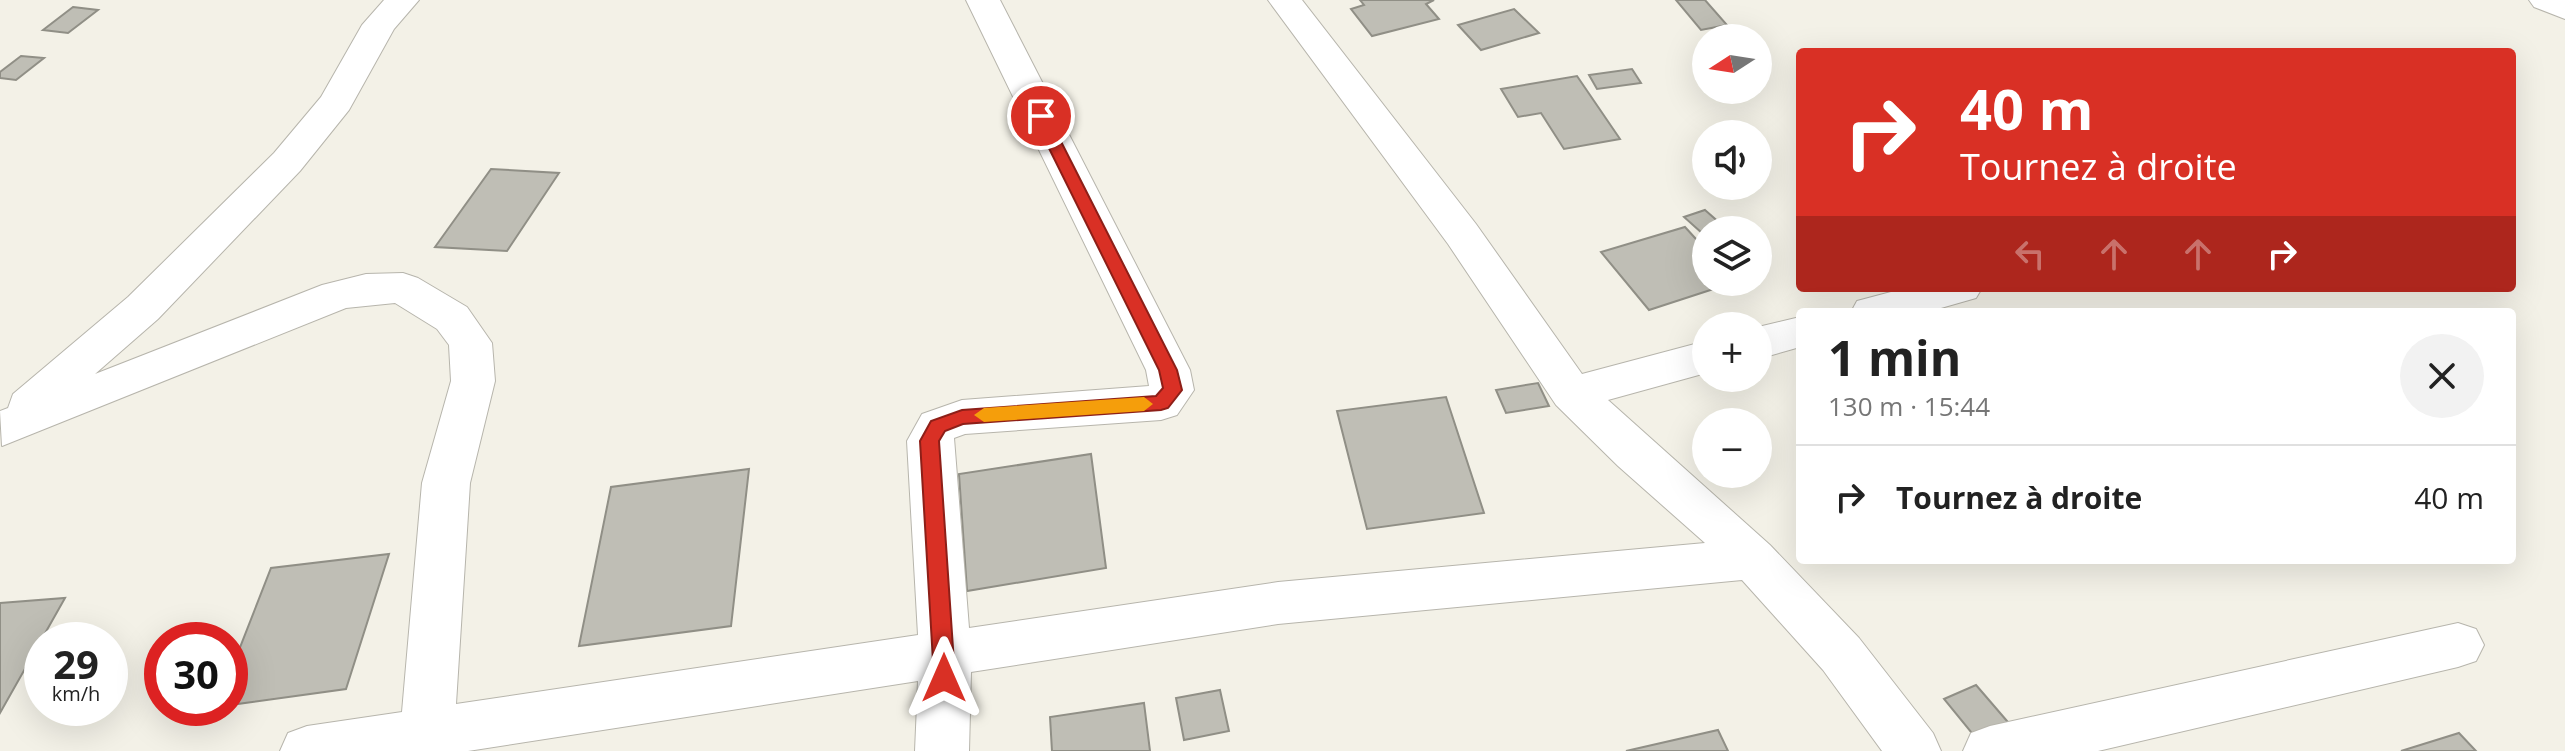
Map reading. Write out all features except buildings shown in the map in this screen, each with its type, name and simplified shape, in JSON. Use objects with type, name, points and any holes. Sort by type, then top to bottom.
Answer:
[{"type":"street","points":[[1,430],[143,308],[287,162],[336,102],[379,25],[402,0]]},
{"type":"street","points":[[942,751],[945,654],[930,441],[938,426],[962,417],[1161,403],[1172,390],[1168,370],[983,0]]},
{"type":"street","points":[[1285,0],[1462,234],[1572,393],[1753,559],[1841,654],[1914,751]]},
{"type":"street","points":[[2546,0],[2565,9]]},
{"type":"street","points":[[1,430],[337,295],[366,289],[403,288],[452,318],[470,343],[473,381],[446,483],[427,733]]},
{"type":"street","points":[[1887,308],[1946,292]]},
{"type":"street","points":[[1772,339],[1796,333]]},
{"type":"street","points":[[1572,393],[1692,361]]},
{"type":"street","points":[[307,751],[1278,603],[1753,559]]},
{"type":"street","points":[[1990,751],[2458,645]]},
{"type":"slow traffic","points":[[984,415],[1144,404]]},
{"type":"route","points":[[944,678],[945,654],[930,441],[938,426],[962,417],[1161,403],[1172,390],[1168,370],[1041,116]]}]
